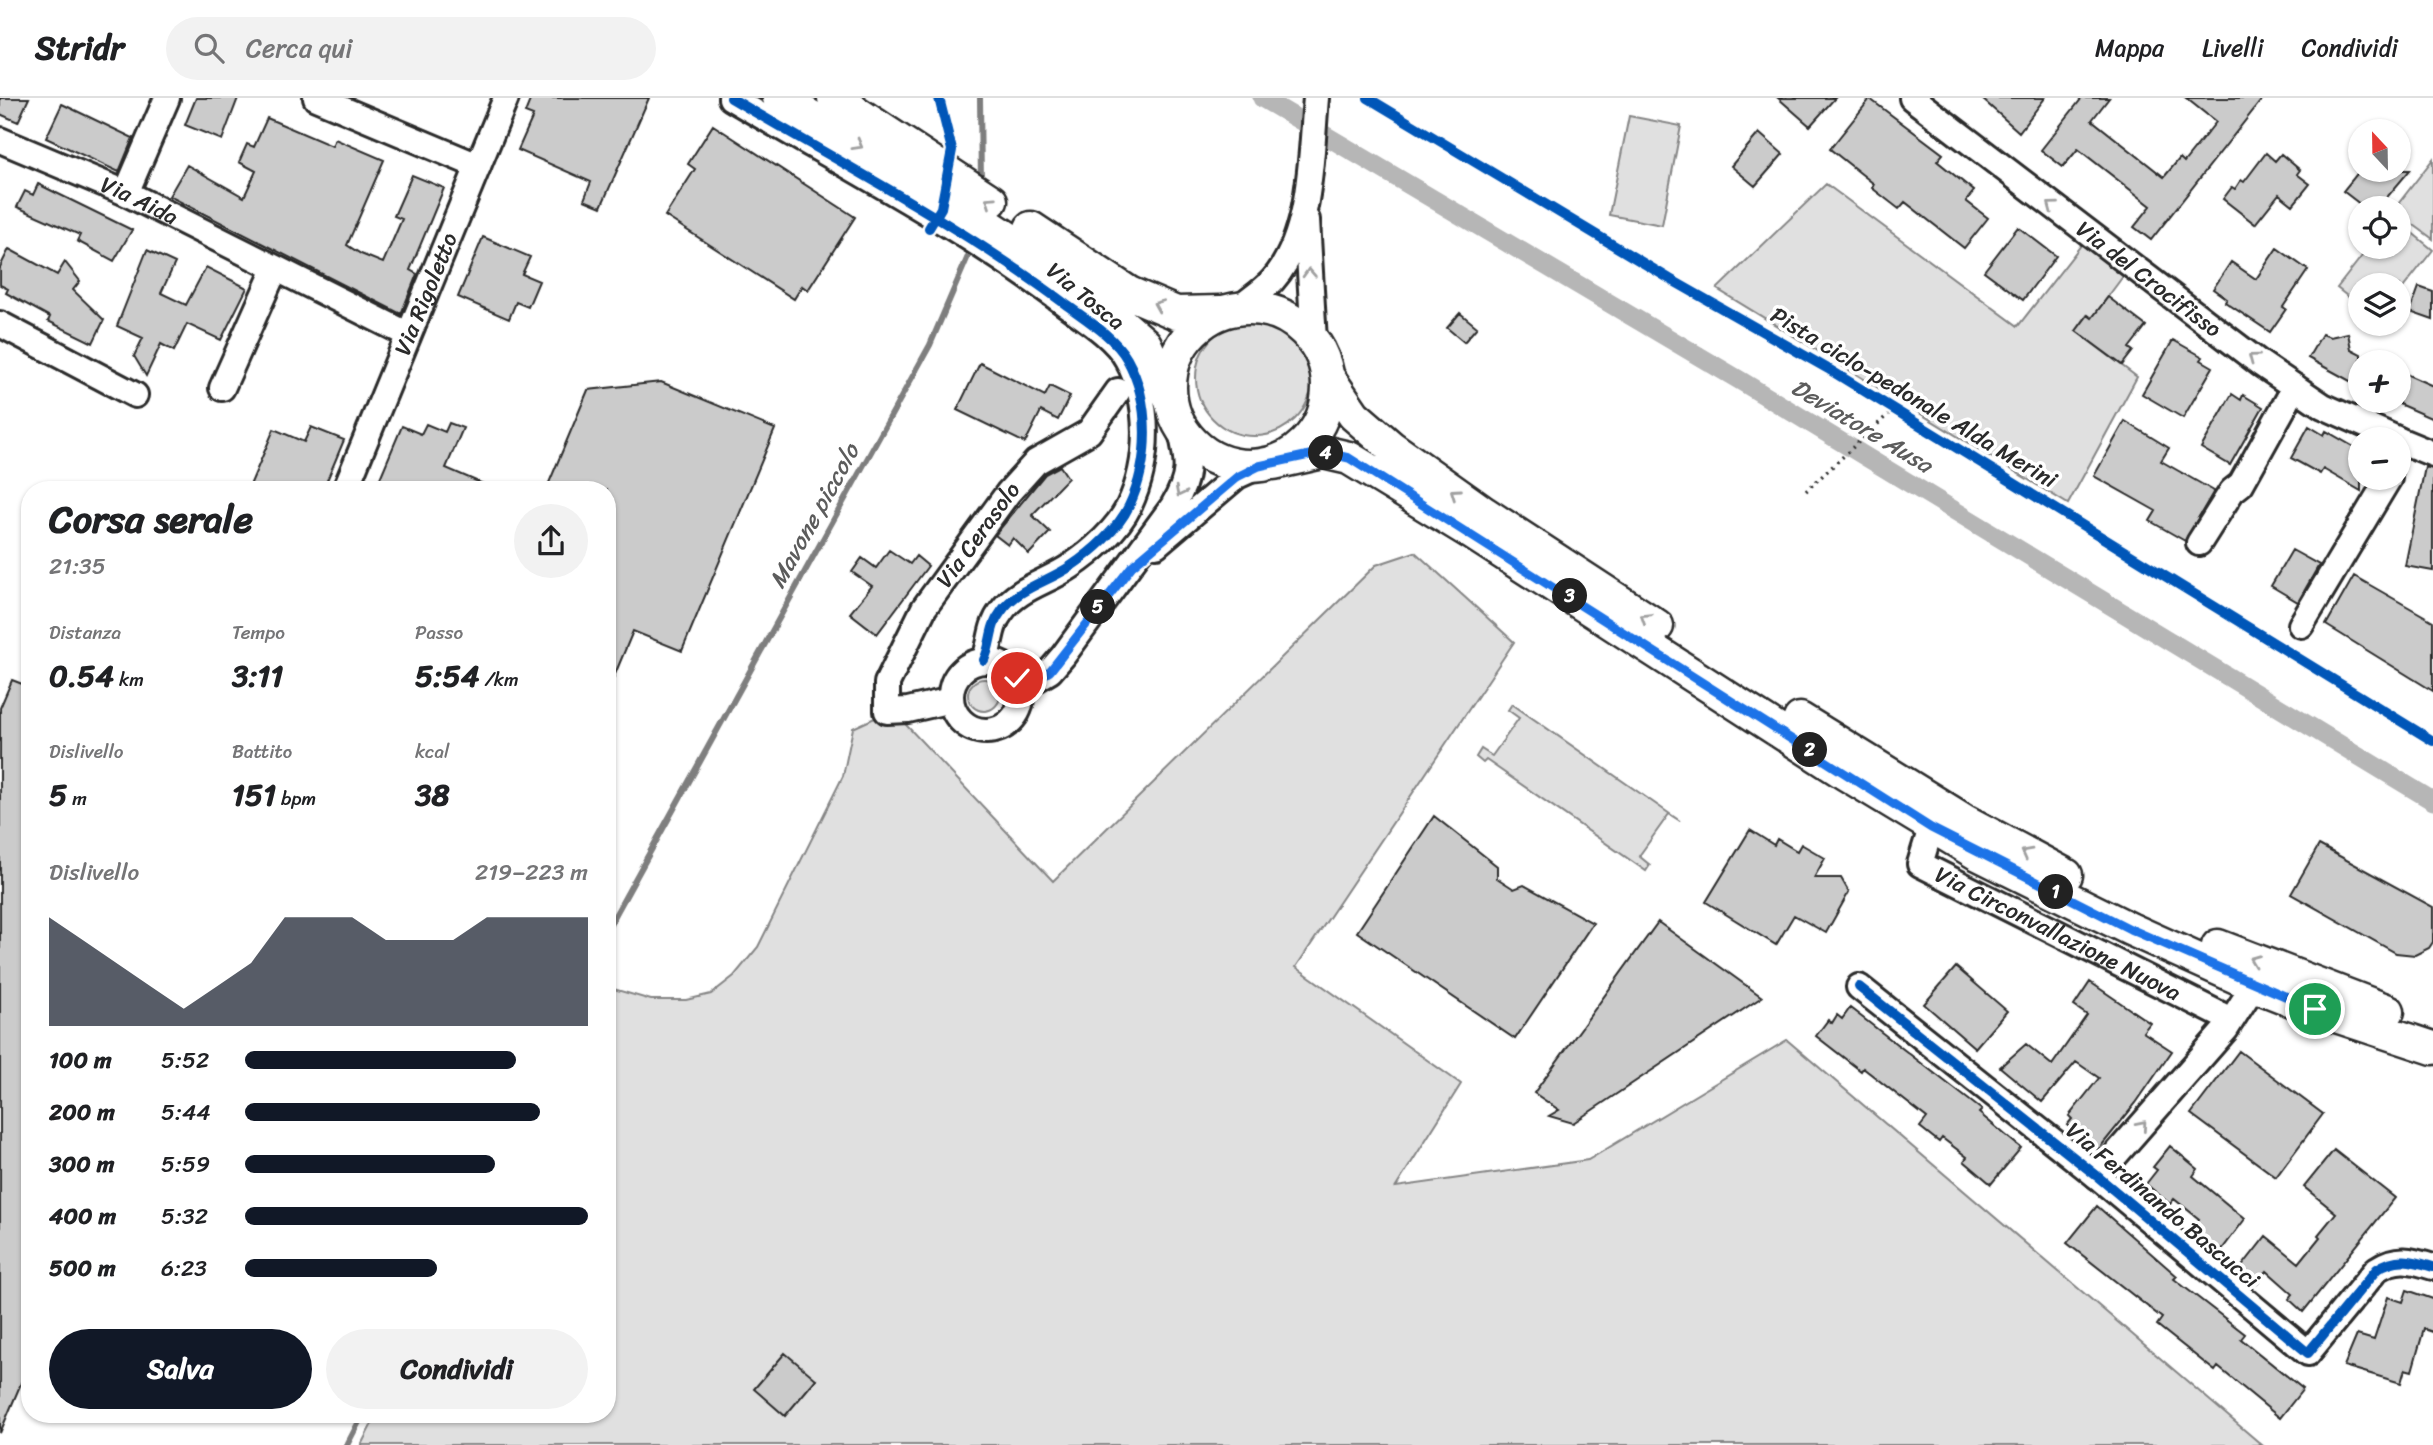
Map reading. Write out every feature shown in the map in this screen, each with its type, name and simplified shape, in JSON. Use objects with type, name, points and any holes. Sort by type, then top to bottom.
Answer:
[{"type":"main road","points":[[779,98],[926,185],[1034,255],[1145,344],[1170,397],[1180,427],[1188,439],[1213,458],[1228,464],[1266,465],[1301,447],[1312,436],[1326,408],[1328,377]]},
{"type":"main road","points":[[834,98],[926,185]]},
{"type":"main road","points":[[1034,255],[1175,313],[1254,308],[1281,314],[1305,330],[1314,341],[1328,377],[1354,415],[1391,447],[1473,506],[1799,718],[1965,821],[2088,886],[2187,933],[2364,1003],[2433,1025]]},
{"type":"main road","points":[[1170,397],[1172,366],[1186,338],[1210,318],[1232,310]]},
{"type":"main road","name":"Via Circonvallazione Nuova","points":[[1266,465],[1323,452],[1349,458],[1931,828],[2130,929],[2254,985],[2315,1009],[2433,1048]]},
{"type":"street","points":[[126,193],[167,98]]},
{"type":"street","points":[[316,98],[478,166]]},
{"type":"street","name":"Via Rigoletto","points":[[349,481],[506,98]]},
{"type":"street","name":"Via Tosca","points":[[731,98],[926,185],[1034,255],[1097,328],[1126,357],[1142,394],[1144,434],[1142,478],[1128,510],[1108,535],[1072,566],[1014,597],[1001,611],[991,629],[991,646],[984,660]]},
{"type":"street","points":[[1314,341],[1306,202],[1317,98]]},
{"type":"street","name":"Via del Crocifisso","points":[[1912,98],[1941,107],[2295,387],[2323,406],[2364,427]]},
{"type":"street","name":"Via Aida","points":[[0,140],[126,193],[407,334]]},
{"type":"street","points":[[1232,310],[1272,281],[1283,267],[1306,202]]},
{"type":"street","points":[[222,388],[275,269]]},
{"type":"street","points":[[0,324],[135,395]]},
{"type":"street","points":[[2199,543],[2232,491],[2241,484],[2295,387]]},
{"type":"street","name":"Via Cerasolo","points":[[951,700],[887,711],[887,683],[923,608],[1008,493],[1037,462],[1089,432],[1118,391]]},
{"type":"street","points":[[1021,688],[1050,671],[1132,566],[1185,487],[1189,465],[1180,427]]},
{"type":"street","name":"Via del Crocifisso","points":[[2411,448],[2433,454]]},
{"type":"street","points":[[1132,566],[1237,477],[1266,465]]},
{"type":"street","points":[[2301,625],[2382,490]]},
{"type":"street","points":[[984,660],[994,661],[1011,671],[1021,688],[1021,699],[1012,720],[992,730],[970,727],[954,711],[951,700],[951,689],[963,669],[984,660]]},
{"type":"street","name":"Via Circonvallazione Nuova","points":[[1931,828],[1920,864],[2231,1020]]},
{"type":"street","points":[[2097,1176],[2231,1020],[2254,985]]},
{"type":"street","name":"Via Ferdinando Bascucci","points":[[1859,987],[2097,1176],[2308,1353],[2377,1269],[2390,1261],[2407,1259],[2433,1267]]},
{"type":"path","points":[[1806,491],[1893,410]]},
{"type":"shaded area","points":[[1629,116],[1681,126],[1662,225],[1609,215]]},
{"type":"shaded area","points":[[2433,159],[2433,239],[2411,223],[2411,196],[2404,196]]},
{"type":"shaded area","points":[[1826,184],[2018,326],[2082,244],[2124,275],[2092,318],[2087,315],[2076,331],[2137,377],[2068,504],[1717,289]]},
{"type":"shaded area","points":[[2411,232],[2433,250],[2411,278],[2411,273],[2349,273],[2360,259],[2411,259]]},
{"type":"shaded area","points":[[2348,274],[2348,297],[2337,288]]},
{"type":"shaded area","points":[[1254,320],[1276,324],[1295,337],[1308,356],[1312,378],[1308,400],[1295,419],[1276,432],[1254,436],[1232,432],[1213,419],[1200,400],[1196,378],[1200,356],[1213,337],[1232,324]]},
{"type":"shaded area","points":[[1415,552],[1514,642],[1296,967],[1461,1084],[1396,1187],[1588,1160],[1787,1040],[2262,1445],[361,1445],[372,1423],[616,1423],[616,990],[651,1000],[686,1000],[711,994],[734,976],[758,947],[843,776],[853,728],[892,710],[1053,881],[1376,565]]},
{"type":"shaded area","points":[[984,679],[995,684],[1000,695],[995,706],[984,711],[973,706],[968,695],[973,684]]},
{"type":"shaded area","points":[[1512,704],[1680,821],[1669,814],[1639,856],[1650,865],[1646,871],[1486,760],[1483,763],[1476,757],[1481,749],[1492,756],[1519,718],[1508,710]]},
{"type":"building","points":[[0,98],[29,98],[18,122],[0,114]]},
{"type":"building","points":[[196,98],[238,98],[222,140],[185,125]]},
{"type":"building","points":[[531,98],[649,98],[601,207],[584,200],[591,182],[518,150],[533,116],[525,113]]},
{"type":"building","points":[[1778,98],[1835,98],[1810,126]]},
{"type":"building","points":[[1981,98],[2045,98],[2019,132]]},
{"type":"building","points":[[2082,98],[2109,98],[2092,120],[2164,177],[2180,158],[2184,162],[2216,122],[2186,98],[2263,98],[2151,240],[2134,227],[2151,206],[2078,149],[2063,167],[2041,150]]},
{"type":"building","points":[[1870,99],[1943,154],[1937,161],[1974,191],[1966,201],[1988,218],[1964,248],[1905,202],[1899,209],[1872,188],[1874,184],[1830,149]]},
{"type":"building","points":[[62,104],[133,138],[119,172],[46,138]]},
{"type":"building","points":[[267,118],[332,146],[335,139],[384,160],[347,245],[383,263],[402,219],[394,216],[412,175],[444,188],[410,270],[417,274],[401,314],[169,196],[187,165],[244,197],[256,171],[239,162],[247,144],[254,147]]},
{"type":"building","points":[[713,125],[855,217],[808,290],[802,286],[794,299],[665,216],[695,169],[688,164]]},
{"type":"building","points":[[1759,133],[1783,154],[1755,186],[1731,166]]},
{"type":"building","points":[[2266,153],[2275,161],[2281,154],[2300,170],[2297,174],[2310,184],[2293,205],[2279,194],[2255,224],[2223,199],[2232,187],[2235,189],[2241,180],[2244,182]]},
{"type":"building","points":[[2350,182],[2400,182],[2388,196],[2349,196],[2343,191]]},
{"type":"building","points":[[38,184],[132,230],[114,261],[77,241],[80,235],[17,207],[25,191],[33,195]]},
{"type":"building","points":[[2018,227],[2056,256],[2023,300],[1984,271]]},
{"type":"building","points":[[483,237],[530,257],[522,274],[539,281],[528,307],[516,302],[509,319],[458,297]]},
{"type":"building","points":[[2277,248],[2308,270],[2270,332],[2225,302],[2227,299],[2213,289],[2231,262],[2256,279]]},
{"type":"building","points":[[9,249],[57,275],[65,262],[80,281],[73,290],[104,320],[93,343],[48,321],[50,317],[6,293],[8,289],[0,285],[0,267]]},
{"type":"building","points":[[147,250],[175,263],[161,293],[186,305],[206,267],[247,288],[221,340],[187,324],[174,351],[161,344],[146,376],[134,356],[143,338],[117,326]]},
{"type":"building","points":[[2419,287],[2433,292],[2433,320],[2411,312]]},
{"type":"building","points":[[2108,297],[2146,326],[2129,348],[2133,351],[2122,365],[2076,331],[2088,315],[2092,318]]},
{"type":"building","points":[[1460,313],[1477,327],[1464,342],[1447,328]]},
{"type":"building","points":[[2348,333],[2353,350],[2348,350],[2348,380],[2308,358],[2322,334],[2330,337]]},
{"type":"building","points":[[2173,340],[2203,357],[2201,360],[2213,367],[2183,418],[2142,394]]},
{"type":"building","points":[[980,363],[1045,396],[1050,386],[1070,396],[1058,420],[1041,411],[1025,443],[957,410]]},
{"type":"building","points":[[2411,376],[2433,386],[2433,419],[2411,409]]},
{"type":"building","points":[[661,382],[775,429],[682,651],[633,631],[616,672],[616,481],[550,481],[588,390]]},
{"type":"building","points":[[2232,394],[2241,400],[2243,395],[2263,407],[2230,465],[2201,448]]},
{"type":"building","points":[[2125,421],[2169,448],[2161,461],[2214,491],[2185,541],[2150,521],[2156,511],[2094,476]]},
{"type":"building","points":[[449,423],[463,428],[446,468],[476,481],[379,481],[402,426],[421,434],[426,424],[445,432]]},
{"type":"building","points":[[2309,426],[2324,435],[2326,431],[2348,444],[2348,483],[2323,469],[2320,474],[2291,458]]},
{"type":"building","points":[[311,427],[344,440],[327,481],[252,481],[274,429],[304,442]]},
{"type":"building","points":[[1060,466],[1068,478],[1032,515],[1050,532],[1029,554],[1013,538],[1008,545],[995,535],[1045,474]]},
{"type":"building","points":[[2425,467],[2433,469],[2433,571],[2405,566]]},
{"type":"building","points":[[889,550],[910,564],[916,556],[928,566],[877,634],[850,613],[872,586],[852,572],[862,558],[876,568]]},
{"type":"building","points":[[2292,550],[2319,565],[2298,602],[2271,586]]},
{"type":"building","points":[[2354,576],[2433,621],[2433,691],[2326,625]]},
{"type":"building","points":[[12,680],[21,684],[21,1383],[0,1433],[0,708]]},
{"type":"building","points":[[1434,816],[1497,866],[1497,878],[1514,889],[1524,885],[1593,923],[1515,1039],[1357,932]]},
{"type":"building","points":[[1750,830],[1774,845],[1777,839],[1797,851],[1801,844],[1825,858],[1814,878],[1841,878],[1849,892],[1826,933],[1794,915],[1776,945],[1706,902]]},
{"type":"building","points":[[2319,845],[2433,907],[2433,942],[2429,948],[2415,955],[2396,953],[2291,894]]},
{"type":"building","points":[[1658,922],[1762,997],[1573,1123],[1549,1116],[1559,1110],[1534,1093]]},
{"type":"building","points":[[1956,967],[2007,1011],[1975,1048],[1924,1004]]},
{"type":"building","points":[[2090,982],[2150,1023],[2143,1032],[2172,1051],[2136,1103],[2098,1150],[2067,1125],[2072,1119],[2069,1116],[2099,1078],[2076,1062],[2042,1102],[2000,1067],[2026,1044],[2052,1065],[2087,1015],[2074,1006]]},
{"type":"building","points":[[1850,1008],[1982,1110],[1979,1113],[2021,1148],[1991,1184],[1964,1161],[1967,1157],[1942,1138],[1939,1142],[1920,1127],[1927,1118],[1863,1068],[1861,1071],[1816,1036],[1828,1020],[1832,1023],[1837,1015],[1842,1019]]},
{"type":"building","points":[[2239,1051],[2323,1114],[2276,1177],[2191,1114]]},
{"type":"building","points":[[2170,1146],[2198,1169],[2193,1176],[2245,1219],[2220,1252],[2191,1229],[2199,1219],[2174,1199],[2170,1204],[2146,1184],[2157,1170],[2153,1167]]},
{"type":"building","points":[[2334,1150],[2395,1198],[2303,1312],[2289,1299],[2293,1294],[2267,1271],[2257,1283],[2240,1269],[2266,1236],[2299,1263],[2320,1237],[2318,1235],[2336,1213],[2304,1187]]},
{"type":"building","points":[[2097,1206],[2177,1276],[2174,1279],[2245,1334],[2241,1339],[2303,1389],[2280,1418],[2218,1367],[2215,1371],[2157,1325],[2162,1318],[2067,1243]]},
{"type":"building","points":[[2407,1290],[2433,1299],[2433,1332],[2424,1329],[2412,1371],[2405,1369],[2401,1383],[2344,1366],[2357,1335],[2374,1340],[2388,1297],[2403,1302]]},
{"type":"building","points":[[785,1353],[816,1379],[785,1416],[754,1389]]},
{"type":"waterway","name":"Mavone piccolo","points":[[980,98],[981,184]]},
{"type":"waterway","name":"Deviatore Ausa","points":[[1262,98],[1741,381],[2433,801]]},
{"type":"waterway","name":"Mavone piccolo","points":[[616,914],[930,345],[972,247]]},
{"type":"waterway","name":"Mavone piccolo","points":[[347,1445],[358,1423]]},
{"type":"cycle path","points":[[731,98],[984,247],[1107,335],[1127,359],[1135,376],[1144,413],[1145,432],[1141,471],[1129,506],[1111,531],[1087,554],[1062,572],[1024,591],[1008,604],[994,624],[984,660]]},
{"type":"cycle path","points":[[929,228],[941,208],[952,150],[939,98]]},
{"type":"cycle path","name":"Pista ciclo-pedonale Alda Merini","points":[[1368,98],[1670,279],[1830,370],[2433,741]]},
{"type":"cycle path","points":[[1859,987],[2097,1176],[2308,1353],[2377,1269],[2391,1262],[2404,1260],[2433,1267]]},
{"type":"route","points":[[1017,678],[1021,688],[1050,671],[1093,612],[1132,566],[1237,477],[1259,466],[1323,452],[1349,458],[1472,533],[1931,828],[2130,929],[2254,985],[2315,1009]]}]
